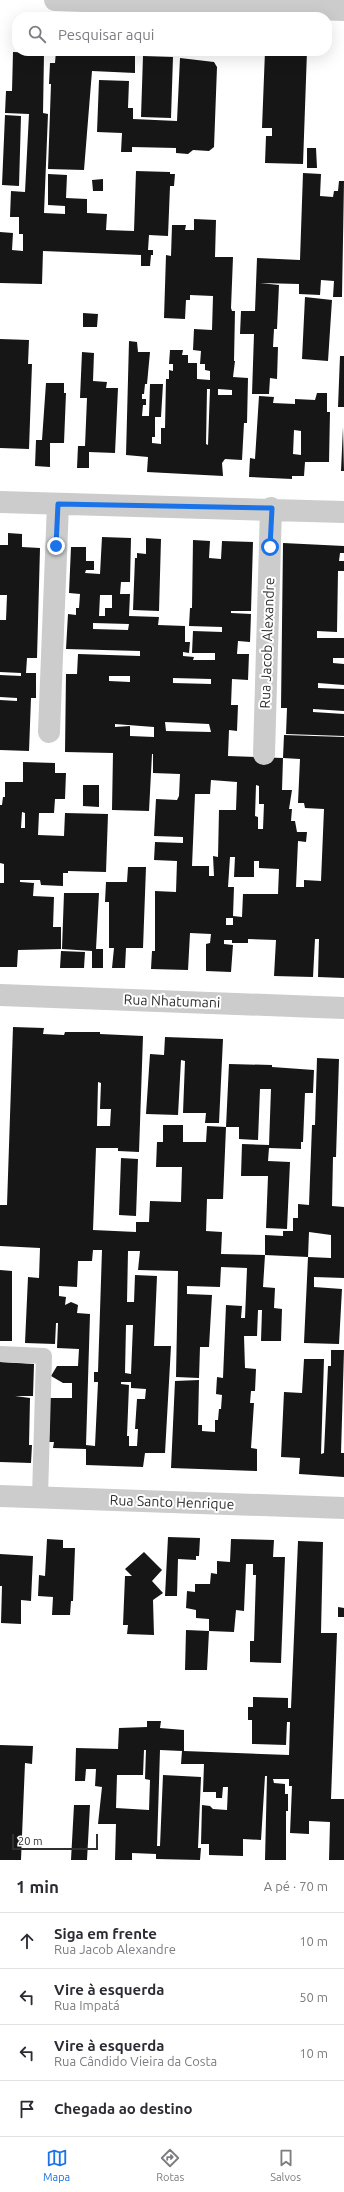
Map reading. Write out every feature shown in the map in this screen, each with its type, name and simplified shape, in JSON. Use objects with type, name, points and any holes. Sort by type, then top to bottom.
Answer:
[{"type":"street","points":[[56,0],[344,10]]},
{"type":"street","points":[[0,502],[272,508],[344,512]]},
{"type":"street","points":[[49,732],[58,504]]},
{"type":"street","name":"Rua Jacob Alexandre","points":[[264,754],[272,508]]},
{"type":"street","name":"Rua Nhatumani","points":[[0,995],[344,1008]]},
{"type":"street","name":"Rua Santo Henrique","points":[[0,1496],[344,1508]]},
{"type":"lane","points":[[0,1354],[44,1356],[40,1497]]},
{"type":"building","points":[[13,56],[44,56],[43,113],[48,114],[44,213],[65,214],[65,206],[48,205],[48,174],[67,175],[66,198],[87,199],[87,213],[107,214],[106,230],[134,231],[136,171],[170,172],[170,174],[175,174],[174,186],[170,186],[168,236],[149,235],[148,250],[153,250],[150,266],[141,266],[141,255],[43,251],[42,284],[0,283],[0,232],[13,233],[12,250],[23,251],[23,234],[19,234],[19,217],[10,217],[11,191],[25,192],[29,114],[5,113],[6,91],[12,91]]},
{"type":"building","points":[[56,56],[135,56],[135,73],[92,71],[84,170],[48,169],[51,84],[49,84],[50,63],[55,63]]},
{"type":"building","points":[[143,56],[173,57],[171,118],[141,117]]},
{"type":"building","points":[[265,56],[307,56],[303,164],[265,163],[266,136],[272,136],[272,128],[262,128]]},
{"type":"building","points":[[180,58],[214,62],[217,67],[214,147],[209,151],[193,150],[188,154],[176,153],[176,148],[132,147],[132,152],[121,152],[122,133],[97,132],[99,80],[129,81],[128,108],[133,108],[133,119],[177,121]]},
{"type":"building","points":[[5,115],[21,116],[19,186],[2,185]]},
{"type":"building","points":[[307,148],[316,148],[317,168],[307,168]]},
{"type":"building","points":[[303,173],[321,174],[320,196],[333,197],[334,191],[338,191],[339,181],[344,181],[342,297],[333,297],[334,281],[321,280],[320,295],[299,294],[299,284],[260,283],[279,285],[277,329],[274,329],[273,347],[278,347],[277,379],[270,378],[269,394],[252,394],[254,334],[240,334],[241,311],[255,311],[257,258],[300,260]]},
{"type":"building","points":[[103,179],[103,191],[93,191],[92,180]]},
{"type":"building","points":[[194,219],[216,220],[215,257],[233,257],[231,308],[232,311],[235,311],[235,361],[233,377],[248,378],[247,423],[244,423],[242,460],[225,459],[222,463],[223,476],[147,472],[148,457],[126,455],[129,341],[137,342],[138,352],[150,352],[147,384],[145,384],[144,394],[142,394],[142,399],[146,399],[146,405],[143,405],[142,416],[149,416],[150,384],[163,384],[161,417],[155,417],[155,437],[152,437],[152,443],[161,444],[161,428],[165,428],[166,379],[169,379],[169,370],[173,371],[173,364],[169,364],[170,350],[183,350],[182,355],[188,355],[188,363],[197,363],[197,379],[210,380],[210,371],[205,370],[205,364],[200,364],[201,351],[193,350],[194,329],[212,330],[213,296],[190,295],[190,300],[186,300],[185,319],[164,318],[166,255],[171,256],[172,225],[186,225],[185,230],[194,230]],"holes":[[[207,389],[210,389],[208,445],[206,444]],[[218,389],[232,390],[232,395],[218,395]]]},
{"type":"building","points":[[305,297],[332,300],[328,361],[302,359]]},
{"type":"building","points":[[83,313],[98,314],[97,327],[83,327]]},
{"type":"building","points":[[0,339],[29,340],[28,364],[32,364],[29,449],[0,448]]},
{"type":"building","points":[[82,352],[94,353],[93,381],[107,382],[106,388],[118,388],[115,453],[89,452],[89,468],[77,468],[78,446],[85,446],[87,398],[80,398]]},
{"type":"building","points":[[340,356],[344,356],[344,407],[338,407]]},
{"type":"building","points":[[46,383],[64,383],[64,393],[66,393],[64,443],[50,443],[50,467],[35,466],[36,440],[42,440]]},
{"type":"building","points":[[317,393],[327,393],[327,412],[330,412],[329,462],[305,462],[304,476],[292,476],[292,479],[249,477],[250,458],[255,459],[259,396],[274,397],[273,403],[295,404],[295,399],[315,400]],"holes":[[[294,430],[301,431],[301,455],[293,454]]]},
{"type":"building","points":[[343,427],[344,471],[341,471]]},
{"type":"building","points":[[8,533],[22,534],[22,547],[40,548],[37,658],[27,658],[26,673],[36,673],[36,698],[31,698],[29,751],[0,750],[0,700],[17,701],[17,698],[0,697],[0,675],[21,676],[21,673],[0,672],[0,620],[6,620],[7,595],[0,595],[0,545],[8,545]]},
{"type":"building","points":[[102,537],[131,538],[130,582],[121,582],[120,594],[130,594],[129,616],[159,617],[158,625],[185,626],[185,642],[190,642],[189,653],[183,652],[183,656],[194,657],[193,660],[215,660],[215,653],[192,653],[193,631],[222,632],[222,627],[189,626],[190,608],[192,608],[193,540],[210,541],[209,558],[221,559],[222,541],[253,542],[251,611],[231,611],[231,613],[251,614],[250,642],[238,641],[237,654],[249,654],[248,680],[232,679],[231,705],[238,705],[237,731],[229,730],[228,756],[283,758],[284,735],[344,737],[344,978],[318,977],[319,939],[315,939],[313,977],[274,976],[276,940],[248,939],[248,943],[232,943],[232,940],[224,940],[224,944],[233,945],[231,972],[206,971],[206,944],[210,943],[211,934],[190,933],[188,970],[151,969],[152,951],[155,951],[155,891],[176,892],[177,861],[154,860],[155,842],[183,843],[183,837],[154,836],[156,799],[177,800],[179,796],[180,774],[153,773],[152,754],[149,811],[112,810],[113,753],[65,752],[66,674],[77,674],[78,654],[140,656],[140,651],[66,649],[68,614],[76,615],[76,608],[79,608],[80,594],[69,593],[71,547],[86,547],[86,561],[94,561],[94,570],[86,570],[85,573],[100,574]],"holes":[[[100,595],[112,595],[112,608],[105,608],[105,616],[99,616]],[[93,623],[129,624],[128,630],[93,629]],[[109,676],[130,676],[130,682],[109,681]],[[173,678],[211,679],[211,684],[173,683]],[[165,722],[209,724],[211,732],[166,731]],[[115,724],[154,727],[154,737],[130,736],[130,726],[115,727]],[[283,758],[300,759],[298,803],[304,803],[305,808],[324,809],[321,881],[304,880],[304,887],[296,887],[298,841],[306,842],[307,832],[297,832],[295,821],[291,821],[292,809],[289,809],[292,790],[282,790]],[[211,780],[237,782],[236,810],[219,810],[218,857],[213,856],[214,876],[209,876],[209,866],[192,866],[195,794],[210,794]],[[256,785],[259,786],[259,804],[264,804],[263,829],[258,829],[258,817],[255,816]],[[230,857],[235,857],[234,877],[254,877],[254,861],[259,861],[259,868],[279,869],[278,894],[243,894],[242,917],[233,916],[234,887],[228,887]],[[226,918],[233,918],[233,925],[226,925]]]},
{"type":"building","points":[[146,538],[161,539],[159,611],[133,610],[135,558],[137,558],[137,553],[146,554]]},
{"type":"building","points":[[283,543],[344,546],[344,553],[340,553],[339,561],[344,561],[344,571],[338,571],[337,632],[317,631],[317,638],[344,638],[344,658],[333,658],[333,663],[344,664],[344,685],[318,683],[318,688],[344,689],[344,711],[313,709],[313,712],[344,714],[344,736],[286,734],[287,708],[281,708]]},
{"type":"building","points":[[23,762],[55,763],[55,773],[66,773],[65,799],[55,799],[54,813],[39,813],[38,835],[64,836],[65,813],[108,814],[106,872],[68,871],[68,873],[63,873],[63,886],[41,885],[40,880],[20,880],[20,882],[34,883],[33,896],[54,897],[53,927],[61,927],[61,949],[18,950],[17,967],[0,967],[0,883],[4,883],[4,864],[0,863],[0,805],[2,805],[3,797],[5,797],[5,782],[23,782]],"holes":[[[22,812],[25,813],[25,828],[21,828]]]},
{"type":"building","points":[[83,785],[99,785],[99,807],[83,806]]},
{"type":"building","points":[[128,867],[146,867],[143,948],[126,948],[125,968],[112,968],[114,948],[109,948],[109,902],[105,902],[106,882],[127,882]]},
{"type":"building","points":[[64,893],[99,893],[96,949],[103,949],[103,968],[92,968],[92,951],[62,949]]},
{"type":"building","points":[[61,951],[85,952],[84,968],[60,968]]},
{"type":"building","points":[[13,1027],[44,1028],[43,1034],[64,1035],[65,1032],[100,1032],[100,1034],[143,1036],[139,1152],[118,1151],[118,1148],[96,1148],[93,1230],[136,1232],[136,1222],[149,1222],[150,1201],[181,1202],[182,1167],[156,1167],[157,1142],[163,1142],[163,1125],[183,1125],[183,1142],[206,1142],[207,1126],[226,1127],[223,1199],[207,1199],[206,1231],[222,1232],[221,1254],[265,1255],[263,1287],[275,1288],[274,1308],[282,1309],[281,1341],[261,1341],[262,1310],[258,1310],[257,1336],[244,1336],[245,1368],[256,1369],[255,1391],[251,1391],[250,1403],[254,1403],[251,1448],[257,1449],[257,1471],[171,1468],[175,1381],[199,1380],[198,1425],[202,1425],[202,1431],[215,1432],[215,1420],[218,1420],[219,1409],[221,1409],[222,1395],[216,1394],[217,1377],[223,1378],[226,1305],[242,1306],[241,1318],[245,1318],[247,1268],[221,1267],[220,1287],[187,1286],[187,1294],[212,1295],[209,1347],[200,1347],[199,1378],[176,1377],[178,1271],[138,1270],[140,1251],[128,1251],[127,1302],[134,1302],[135,1275],[157,1276],[154,1346],[171,1346],[165,1453],[145,1453],[143,1467],[86,1465],[86,1449],[53,1448],[54,1442],[49,1442],[50,1398],[72,1398],[72,1383],[63,1383],[51,1376],[57,1366],[78,1366],[79,1349],[57,1348],[58,1323],[56,1323],[55,1344],[25,1343],[28,1277],[39,1278],[40,1248],[0,1246],[0,1205],[7,1205]],"holes":[[[98,1082],[101,1083],[100,1109],[111,1109],[110,1126],[97,1126]],[[93,1250],[102,1250],[98,1372],[94,1372],[94,1382],[98,1382],[95,1446],[86,1445],[90,1314],[77,1313],[78,1305],[71,1302],[65,1305],[66,1297],[59,1296],[59,1286],[77,1287],[78,1261],[92,1261]],[[126,1325],[133,1325],[131,1374],[125,1373]],[[121,1382],[131,1382],[131,1388],[146,1389],[145,1399],[137,1399],[135,1429],[138,1429],[137,1446],[129,1446],[129,1436],[127,1436],[129,1385],[121,1384]]]},
{"type":"building","points":[[165,1037],[223,1039],[219,1123],[205,1123],[206,1113],[183,1113],[185,1061],[181,1060],[178,1115],[146,1114],[150,1054],[164,1055]]},
{"type":"building","points":[[317,1058],[339,1059],[336,1157],[333,1157],[332,1206],[344,1207],[344,1278],[314,1277],[314,1287],[342,1289],[339,1344],[304,1343],[308,1257],[265,1255],[265,1235],[283,1236],[283,1231],[293,1231],[293,1218],[298,1218],[298,1204],[309,1205],[312,1125],[315,1125]],"holes":[[[309,1232],[331,1235],[331,1258],[308,1257]]]},
{"type":"building","points":[[229,1064],[272,1065],[272,1067],[314,1070],[313,1093],[305,1093],[303,1142],[301,1142],[301,1149],[269,1148],[268,1161],[290,1162],[287,1229],[266,1228],[268,1176],[241,1176],[242,1144],[269,1145],[271,1089],[260,1089],[258,1140],[239,1139],[239,1127],[226,1127]]},
{"type":"building","points":[[121,1158],[138,1159],[136,1216],[119,1215]]},
{"type":"building","points":[[0,1270],[12,1271],[12,1341],[0,1341]]},
{"type":"building","points":[[331,1350],[344,1350],[341,1453],[344,1453],[344,1477],[299,1474],[300,1458],[281,1457],[284,1392],[302,1393],[304,1359],[324,1359],[321,1454],[324,1453],[328,1366],[331,1366]]},
{"type":"building","points":[[0,1362],[34,1364],[33,1396],[15,1396],[30,1398],[29,1445],[32,1445],[31,1463],[0,1462]]},
{"type":"building","points":[[168,1537],[200,1538],[199,1556],[196,1556],[196,1560],[178,1559],[177,1596],[165,1596]]},
{"type":"building","points":[[47,1539],[63,1540],[63,1548],[75,1548],[73,1601],[71,1601],[70,1615],[52,1615],[53,1597],[38,1596],[39,1575],[45,1576]]},
{"type":"building","points":[[231,1539],[274,1540],[273,1557],[285,1557],[281,1663],[250,1662],[250,1641],[254,1641],[256,1575],[253,1575],[253,1564],[246,1564],[244,1611],[236,1610],[234,1632],[209,1631],[209,1619],[196,1618],[196,1610],[186,1608],[187,1591],[195,1592],[195,1584],[210,1584],[211,1573],[217,1574],[217,1561],[230,1562]]},
{"type":"building","points":[[298,1541],[323,1542],[321,1633],[337,1633],[331,1799],[344,1799],[344,1860],[329,1860],[330,1822],[309,1821],[309,1834],[290,1833],[292,1786],[289,1786],[289,1779],[273,1779],[274,1783],[285,1784],[285,1794],[288,1794],[288,1811],[286,1811],[286,1860],[265,1860],[267,1776],[265,1776],[261,1840],[243,1839],[243,1856],[209,1855],[209,1844],[201,1844],[202,1805],[210,1806],[213,1809],[227,1810],[228,1787],[223,1787],[222,1798],[216,1798],[216,1792],[203,1792],[204,1764],[181,1764],[182,1751],[160,1750],[157,1846],[160,1846],[163,1775],[201,1777],[198,1848],[201,1848],[200,1860],[156,1859],[156,1854],[132,1853],[132,1860],[115,1860],[116,1824],[98,1824],[102,1787],[95,1786],[96,1769],[86,1769],[85,1781],[75,1781],[76,1748],[118,1749],[119,1728],[147,1727],[147,1721],[161,1721],[160,1728],[184,1730],[184,1751],[289,1755],[290,1722],[287,1722],[286,1745],[252,1744],[252,1720],[248,1720],[248,1707],[253,1707],[253,1697],[288,1698],[288,1708],[291,1708]],"holes":[[[144,1750],[146,1750],[145,1779],[150,1780],[149,1810],[116,1808],[117,1775],[143,1775]]]},
{"type":"building","points":[[144,1552],[162,1570],[152,1581],[163,1593],[153,1600],[154,1635],[127,1634],[128,1625],[123,1625],[125,1576],[132,1576],[125,1569]]},
{"type":"building","points":[[0,1554],[33,1556],[31,1601],[21,1600],[21,1624],[1,1623],[2,1586],[0,1586]]},
{"type":"building","points":[[338,1607],[344,1608],[344,1617],[338,1617]]},
{"type":"building","points":[[186,1630],[209,1631],[207,1670],[185,1670]]},
{"type":"building","points":[[0,1745],[33,1746],[32,1764],[25,1763],[21,1860],[0,1860]]},
{"type":"building","points":[[74,1805],[90,1805],[87,1860],[71,1860]]},
{"type":"route","points":[[56,546],[58,504],[272,508],[270,547]]}]
